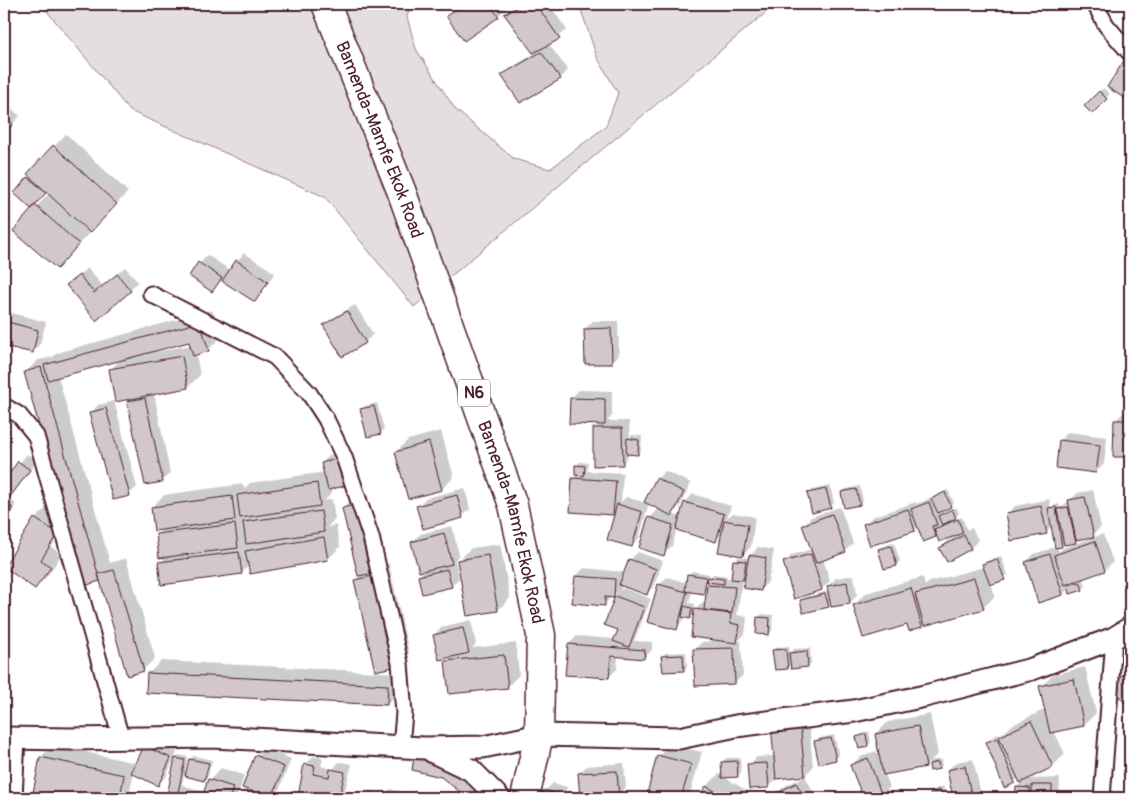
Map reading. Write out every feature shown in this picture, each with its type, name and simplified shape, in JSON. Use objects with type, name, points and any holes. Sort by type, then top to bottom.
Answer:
[{"type":"highway","name":"Bamenda-Mamfe Ekok Road","points":[[326,4],[405,199],[514,505],[541,635],[539,735],[525,798]]},
{"type":"street","points":[[1095,4],[1106,26],[1130,53]]},
{"type":"street","points":[[151,294],[274,357],[309,392],[326,419],[344,457],[371,537],[389,615],[400,663],[404,714],[401,746]]},
{"type":"street","points":[[4,406],[19,415],[36,436],[121,738]]},
{"type":"street","points":[[14,798],[10,738],[212,737],[424,748],[483,747],[539,735],[679,738],[736,726],[854,711],[1032,669],[1122,633],[1102,798]]},
{"type":"street","points":[[424,748],[470,770],[499,798]]},
{"type":"shaded area","points":[[41,4],[411,4],[407,17],[416,49],[455,109],[514,159],[550,169],[606,126],[618,93],[597,57],[579,4],[776,4],[414,307],[325,197],[130,111]]},
{"type":"building","points":[[464,4],[489,4],[499,17],[464,41],[446,16]]},
{"type":"building","points":[[523,4],[536,4],[560,39],[533,53],[504,14]]},
{"type":"building","points":[[1042,4],[1071,4],[1044,10]]},
{"type":"building","points":[[541,52],[561,79],[520,103],[501,75]]},
{"type":"building","points":[[1125,59],[1130,63],[1130,102],[1107,87]]},
{"type":"building","points":[[1099,91],[1107,99],[1092,114],[1084,106]]},
{"type":"building","points":[[4,117],[13,124],[4,135]]},
{"type":"building","points":[[53,145],[117,204],[90,233],[27,174]]},
{"type":"building","points":[[28,177],[46,193],[31,209],[14,193]]},
{"type":"building","points":[[35,205],[79,244],[57,269],[13,231]]},
{"type":"building","points":[[236,260],[268,282],[255,302],[222,281]]},
{"type":"building","points":[[198,262],[222,278],[212,292],[189,276]]},
{"type":"building","points":[[117,274],[131,291],[96,321],[66,285],[79,275],[94,293]]},
{"type":"building","points":[[347,311],[366,343],[342,357],[323,325]]},
{"type":"building","points":[[4,321],[38,330],[33,353],[4,346]]},
{"type":"building","points":[[200,322],[209,351],[193,356],[189,342],[48,380],[44,365]]},
{"type":"building","points":[[611,328],[612,364],[585,364],[584,329]]},
{"type":"building","points":[[182,356],[188,388],[115,402],[109,369]]},
{"type":"building","points":[[41,367],[100,581],[84,586],[24,372]]},
{"type":"building","points":[[145,398],[163,482],[145,485],[127,401]]},
{"type":"building","points":[[570,398],[605,399],[605,425],[569,424]]},
{"type":"building","points":[[374,406],[381,434],[367,437],[360,409]]},
{"type":"building","points":[[106,408],[130,496],[113,500],[89,413]]},
{"type":"building","points":[[1114,420],[1130,420],[1130,457],[1113,457]]},
{"type":"building","points":[[593,428],[622,428],[623,465],[593,466]]},
{"type":"building","points":[[627,438],[639,440],[638,455],[626,454]]},
{"type":"building","points":[[1059,440],[1100,445],[1096,473],[1056,468]]},
{"type":"building","points":[[429,442],[442,490],[408,499],[395,452]]},
{"type":"building","points":[[336,459],[344,486],[328,490],[321,463]]},
{"type":"building","points":[[18,461],[30,470],[10,497],[4,493],[4,481]]},
{"type":"building","points":[[575,465],[585,466],[584,476],[575,475]]},
{"type":"building","points":[[572,478],[616,481],[613,515],[570,512]]},
{"type":"building","points":[[656,478],[684,492],[672,516],[644,502]]},
{"type":"building","points":[[317,483],[320,506],[240,518],[237,495]]},
{"type":"building","points":[[826,489],[831,508],[812,513],[807,493]]},
{"type":"building","points":[[856,489],[860,505],[844,508],[841,492]]},
{"type":"building","points":[[945,492],[951,507],[938,513],[931,499]]},
{"type":"building","points":[[4,494],[10,498],[6,503],[13,508],[7,518],[4,516]]},
{"type":"building","points":[[457,495],[463,518],[423,529],[416,506]]},
{"type":"building","points":[[232,496],[235,520],[154,531],[151,507]]},
{"type":"building","points":[[1085,497],[1094,537],[1076,540],[1068,500]]},
{"type":"building","points":[[684,502],[724,514],[716,542],[676,530]]},
{"type":"building","points":[[929,502],[937,525],[932,526],[936,537],[923,542],[911,509]]},
{"type":"building","points":[[359,504],[375,573],[358,576],[342,508]]},
{"type":"building","points":[[617,504],[642,512],[632,547],[607,540]]},
{"type":"building","points":[[1041,506],[1047,534],[1011,541],[1006,513]]},
{"type":"building","points":[[1056,507],[1062,547],[1055,548],[1048,508]]},
{"type":"building","points":[[1068,507],[1076,543],[1064,545],[1057,509]]},
{"type":"building","points":[[908,509],[915,531],[870,546],[863,524]]},
{"type":"building","points":[[952,509],[956,518],[942,525],[938,516]]},
{"type":"building","points":[[321,511],[324,532],[246,544],[243,522]]},
{"type":"building","points":[[832,514],[846,552],[816,563],[802,525]]},
{"type":"building","points":[[648,517],[673,525],[664,556],[639,548]]},
{"type":"building","points":[[34,518],[58,533],[41,560],[51,567],[35,589],[4,567]]},
{"type":"building","points":[[958,519],[963,533],[939,542],[934,529]]},
{"type":"building","points":[[724,520],[748,525],[743,556],[718,552]]},
{"type":"building","points":[[235,524],[238,548],[159,558],[156,534]]},
{"type":"building","points":[[444,533],[452,564],[419,572],[411,542]]},
{"type":"building","points":[[964,535],[971,549],[947,562],[939,548]]},
{"type":"building","points":[[324,537],[328,560],[250,574],[245,551]]},
{"type":"building","points":[[1095,541],[1105,571],[1065,585],[1054,555]]},
{"type":"building","points":[[891,546],[897,566],[884,569],[878,549]]},
{"type":"building","points":[[239,552],[242,574],[161,585],[158,562]]},
{"type":"building","points":[[811,554],[822,590],[794,599],[783,562]]},
{"type":"building","points":[[1050,554],[1063,595],[1038,603],[1025,562]]},
{"type":"building","points":[[488,555],[498,611],[467,616],[457,560]]},
{"type":"building","points":[[749,555],[766,558],[761,591],[743,588]]},
{"type":"building","points":[[629,559],[656,569],[647,595],[619,585]]},
{"type":"building","points":[[997,559],[1005,580],[990,585],[982,564]]},
{"type":"building","points":[[733,560],[746,561],[743,580],[731,579]]},
{"type":"building","points":[[447,569],[452,587],[422,594],[418,576]]},
{"type":"building","points":[[114,570],[144,671],[127,676],[98,574]]},
{"type":"building","points":[[687,574],[706,577],[704,594],[685,591]]},
{"type":"building","points":[[377,575],[398,666],[375,671],[354,580]]},
{"type":"building","points":[[575,576],[615,579],[614,598],[605,597],[605,606],[572,603]]},
{"type":"building","points":[[708,577],[724,579],[724,584],[707,582]]},
{"type":"building","points":[[974,578],[984,609],[924,626],[915,594]]},
{"type":"building","points":[[847,582],[850,604],[831,607],[827,586]]},
{"type":"building","points":[[1080,582],[1083,590],[1070,594],[1068,585]]},
{"type":"building","points":[[658,584],[687,592],[677,630],[647,622]]},
{"type":"building","points":[[707,585],[735,587],[732,613],[704,610]]},
{"type":"building","points":[[911,588],[922,627],[909,631],[907,625],[863,638],[853,605]]},
{"type":"building","points":[[825,594],[829,607],[803,613],[800,600]]},
{"type":"building","points":[[615,596],[644,607],[629,647],[613,641],[618,630],[604,625]]},
{"type":"building","points":[[684,606],[692,608],[690,619],[682,617]]},
{"type":"building","points":[[694,609],[731,614],[730,623],[740,625],[737,643],[691,637]]},
{"type":"building","points":[[757,617],[770,618],[769,635],[756,634]]},
{"type":"building","points":[[463,628],[469,653],[439,660],[433,635]]},
{"type":"building","points":[[568,644],[645,650],[644,659],[611,656],[609,678],[565,675]]},
{"type":"building","points":[[734,648],[735,684],[695,686],[693,649]]},
{"type":"building","points":[[786,649],[788,669],[775,670],[772,650]]},
{"type":"building","points":[[807,651],[808,667],[791,669],[789,653]]},
{"type":"building","points":[[504,655],[508,688],[449,694],[445,661]]},
{"type":"building","points":[[683,655],[684,671],[663,672],[661,656]]},
{"type":"building","points":[[1130,669],[1130,709],[1110,685]]},
{"type":"building","points":[[147,673],[388,685],[387,705],[146,693]]},
{"type":"building","points":[[1074,679],[1084,726],[1050,733],[1039,686]]},
{"type":"building","points":[[1031,721],[1053,767],[1020,783],[999,737]]},
{"type":"building","points":[[800,722],[805,776],[776,779],[771,725]]},
{"type":"building","points":[[918,726],[926,767],[883,775],[875,734]]},
{"type":"building","points":[[866,734],[868,746],[859,749],[856,737]]},
{"type":"building","points":[[831,738],[836,760],[819,764],[814,741]]},
{"type":"building","points":[[997,738],[1015,783],[1004,788],[986,742]]},
{"type":"building","points":[[144,746],[171,758],[158,786],[131,773]]},
{"type":"building","points":[[255,755],[284,767],[272,798],[242,788]]},
{"type":"building","points":[[657,755],[691,764],[681,798],[646,798]]},
{"type":"building","points":[[40,757],[124,775],[120,798],[32,798]]},
{"type":"building","points":[[414,757],[439,759],[459,771],[489,798],[468,798],[441,777],[412,770]]},
{"type":"building","points":[[175,758],[185,760],[177,797],[167,795]]},
{"type":"building","points":[[868,758],[882,796],[876,798],[863,798],[850,765]]},
{"type":"building","points":[[189,759],[209,763],[204,781],[185,776]]},
{"type":"building","points":[[737,761],[738,777],[722,778],[721,762]]},
{"type":"building","points":[[938,762],[939,769],[930,771],[929,764]]},
{"type":"building","points":[[767,763],[769,788],[749,789],[747,764]]},
{"type":"building","points":[[304,764],[315,766],[313,774],[329,777],[330,769],[345,772],[339,798],[298,797]]},
{"type":"building","points":[[965,766],[972,798],[953,798],[947,770]]},
{"type":"building","points":[[617,771],[619,797],[580,798],[578,773]]},
{"type":"building","points":[[208,779],[233,787],[230,798],[202,798]]},
{"type":"building","points":[[796,783],[805,798],[778,798],[775,794]]},
{"type":"building","points":[[1032,785],[1052,785],[1052,798],[1032,798]]},
{"type":"building","points":[[706,786],[727,798],[699,798]]},
{"type":"building","points":[[1016,787],[1030,788],[1029,798],[1015,798]]},
{"type":"building","points":[[939,789],[943,798],[932,798],[930,793]]},
{"type":"building","points":[[544,790],[560,795],[559,798],[541,798]]},
{"type":"building","points":[[385,792],[408,798],[384,798]]},
{"type":"building","points":[[364,794],[374,796],[374,798],[363,798]]}]
